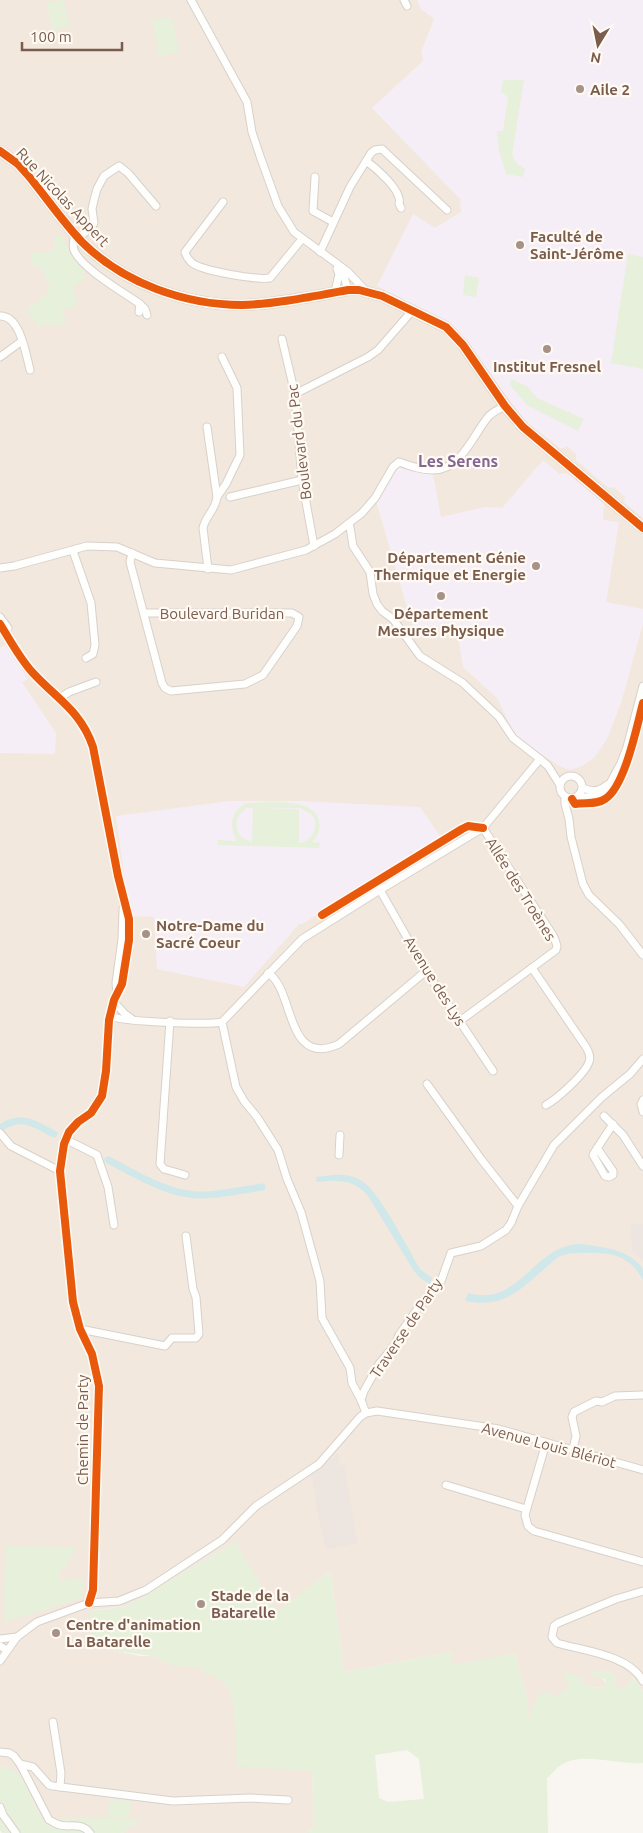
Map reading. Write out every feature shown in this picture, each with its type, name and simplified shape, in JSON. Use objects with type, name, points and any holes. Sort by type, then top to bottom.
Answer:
[{"type":"street","points":[[191,0],[247,102],[252,132],[273,192],[286,219],[294,232],[347,271],[366,292]]},
{"type":"street","points":[[320,252],[332,222],[350,187],[370,153],[375,150],[382,149],[447,210]]},
{"type":"street","name":"Rue Nicolas Appert","points":[[0,151],[18,164],[27,174],[79,239],[106,262],[158,290],[194,300],[242,304],[348,290],[366,292],[382,296],[446,327],[471,355],[505,406],[523,427],[640,525]]},
{"type":"street","points":[[366,161],[398,193],[401,208]]},
{"type":"street","points":[[147,315],[145,309],[140,304],[88,267],[73,247],[94,223],[92,209],[97,189],[104,176],[119,166],[128,173],[156,206]]},
{"type":"street","points":[[315,177],[313,211],[332,222]]},
{"type":"street","points":[[223,202],[186,252],[186,257],[192,264],[247,277],[270,278],[302,239]]},
{"type":"street","points":[[78,256],[79,239]]},
{"type":"street","points":[[331,260],[339,274],[335,292]]},
{"type":"street","points":[[331,260],[344,274],[348,290]]},
{"type":"street","points":[[139,312],[140,304]]},
{"type":"street","points":[[295,394],[368,357],[378,350],[412,311]]},
{"type":"street","points":[[0,316],[12,319],[18,328],[30,370]]},
{"type":"street","name":"Boulevard du Pac","points":[[282,339],[295,394],[302,480],[314,546]]},
{"type":"street","points":[[0,357],[22,341]]},
{"type":"street","points":[[217,497],[226,484],[240,455],[237,388],[222,357]]},
{"type":"street","points":[[0,568],[87,546],[117,547],[155,563],[231,570],[306,550],[347,525],[375,498],[393,467],[399,462],[417,468],[433,470],[442,469],[450,465],[470,445],[491,414],[505,406]]},
{"type":"street","points":[[207,427],[217,497],[216,503],[204,522],[203,528],[208,569]]},
{"type":"street","points":[[230,497],[302,480]]},
{"type":"street","points":[[347,525],[350,527],[353,546],[370,572],[373,594],[377,604],[382,611],[393,619],[420,656],[463,682],[499,717],[513,738],[548,766],[567,777]]},
{"type":"street","points":[[73,551],[91,603],[95,645],[93,654],[86,658]]},
{"type":"street","points":[[132,552],[130,562],[144,614]]},
{"type":"street","name":"Boulevard Buridan","points":[[292,613],[299,617],[297,626],[263,675],[245,684],[170,691],[162,683],[144,614],[292,613]]},
{"type":"street","points":[[0,617],[36,670],[38,677]]},
{"type":"street","points":[[0,624],[32,672],[79,718],[88,733],[123,901],[122,939],[116,983],[117,993],[108,1028],[105,1086],[102,1096],[91,1113],[78,1122],[66,1138],[97,1155],[108,1187],[114,1225]]},
{"type":"street","points":[[60,698],[96,682]]},
{"type":"street","points":[[548,766],[560,784],[561,792],[566,797],[572,799],[602,795],[621,763],[643,686]]},
{"type":"street","points":[[111,1016],[120,1019],[207,1024],[222,1022],[302,939],[483,828],[540,759]]},
{"type":"street","points":[[560,784],[567,777],[573,776],[580,780],[582,788],[578,797]]},
{"type":"street","points":[[582,788],[597,791],[603,789],[611,781]]},
{"type":"street","points":[[566,797],[564,804],[583,884],[589,895],[619,924],[643,955]]},
{"type":"street","name":"Allée des Troènes","points":[[483,828],[554,937],[557,946],[556,950],[532,968]]},
{"type":"street","name":"Avenue des Lys","points":[[380,890],[426,971],[494,1071]]},
{"type":"street","points":[[460,1021],[532,968],[586,1047],[590,1057],[588,1066],[558,1098],[546,1106]]},
{"type":"street","points":[[268,973],[276,980],[299,1036],[309,1045],[323,1049],[339,1044],[426,971]]},
{"type":"street","points":[[114,1002],[125,1014],[134,1020]]},
{"type":"street","points":[[170,1021],[160,1164],[164,1169],[185,1175]]},
{"type":"street","points":[[0,1661],[16,1637],[37,1622],[89,1603],[119,1601],[146,1590],[222,1540],[256,1506],[319,1464],[360,1417],[366,1413],[352,1383],[350,1368],[322,1318],[320,1281],[301,1212],[286,1180],[278,1150],[236,1087],[222,1022]]},
{"type":"street","name":"Traverse de Party","points":[[361,1400],[379,1364],[395,1345],[399,1335],[421,1304],[441,1280],[451,1253],[481,1246],[506,1230],[554,1145],[621,1080],[643,1053]]},
{"type":"street","name":"Traverse de Party","points":[[621,1080],[630,1074],[643,1059]]},
{"type":"street","points":[[427,1084],[480,1159],[518,1206]]},
{"type":"street","points":[[643,1100],[641,1104],[643,1112]]},
{"type":"street","points":[[604,1116],[630,1144],[643,1166]]},
{"type":"street","points":[[598,1148],[613,1124]]},
{"type":"street","points":[[0,1133],[11,1146],[60,1170]]},
{"type":"street","points":[[339,1155],[340,1135]]},
{"type":"street","name":"Chemin de Party","points":[[66,1138],[60,1170],[73,1302],[80,1329],[92,1354],[99,1386],[93,1590],[89,1603]]},
{"type":"street","points":[[80,1329],[164,1346],[172,1338],[196,1338],[198,1334],[196,1298],[192,1290],[186,1236]]},
{"type":"street","points":[[573,1449],[576,1436],[572,1417],[574,1412],[596,1401],[602,1402],[615,1396],[643,1395]]},
{"type":"street","name":"Avenue Louis Blériot","points":[[366,1413],[377,1411],[499,1429],[643,1470]]},
{"type":"street","points":[[546,1443],[526,1509],[528,1526],[534,1531],[643,1562]]},
{"type":"street","points":[[446,1485],[526,1509]]},
{"type":"street","points":[[643,1591],[616,1599],[558,1623],[552,1631],[552,1637],[557,1643],[622,1662],[635,1670],[643,1681]]},
{"type":"street","points":[[0,1639],[16,1637]]},
{"type":"street","points":[[0,1646],[7,1650]]},
{"type":"street","points":[[53,1722],[61,1773],[60,1787]]},
{"type":"street","points":[[0,1752],[9,1753],[20,1764],[49,1820],[58,1825],[80,1826],[87,1829],[90,1833]]},
{"type":"street","points":[[20,1764],[33,1767],[49,1785],[60,1787],[172,1801],[250,1798],[288,1800]]},
{"type":"street","points":[[0,1807],[3,1815],[16,1833]]},
{"type":"shaded area","points":[[0,0],[643,0],[643,1691],[634,1677],[622,1691],[615,1685],[614,1674],[606,1671],[591,1671],[606,1682],[602,1688],[586,1686],[565,1672],[565,1681],[570,1683],[568,1688],[559,1696],[540,1696],[527,1727],[528,1701],[515,1654],[452,1666],[452,1652],[343,1672],[330,1571],[278,1612],[393,1752],[236,1765],[312,1771],[314,1829],[308,1830],[308,1833],[123,1833],[140,1820],[43,1821],[20,1775],[2,1766],[0,1771]],"holes":[[[233,1543],[172,1665],[152,1656],[140,1656],[107,1649],[93,1636],[93,1610],[126,1606]]]},
{"type":"shaded area","name":"Faculté de Saint-Jérôme","points":[[417,0],[643,0],[643,518],[624,502],[625,497],[614,487],[609,488],[576,460],[576,454],[567,446],[560,448],[524,420],[458,330],[445,321],[377,286],[413,214],[435,228],[461,212],[460,199],[372,108],[423,61],[421,52],[434,19],[420,8]]},
{"type":"shaded area","points":[[543,460],[559,474],[567,473],[604,504],[603,520],[619,522],[606,602],[643,609],[643,624],[621,703],[607,739],[595,757],[582,766],[570,770],[559,766],[516,737],[497,698],[463,667],[456,625],[413,628],[376,501],[397,466],[433,474],[441,517],[485,507],[502,508]]},
{"type":"shaded area","points":[[5,645],[28,679],[22,682],[56,733],[55,754],[0,753],[0,648]]},
{"type":"shaded area","points":[[230,801],[300,801],[420,807],[442,839],[419,852],[409,851],[409,859],[302,924],[299,924],[244,987],[157,969],[154,917],[132,916],[116,816]]},
{"type":"shaded area","points":[[631,1224],[643,1224],[643,1260],[632,1251]]},
{"type":"shaded area","points":[[338,1453],[340,1465],[344,1465],[357,1543],[326,1549],[311,1475]]},
{"type":"green space","points":[[64,0],[69,27],[52,30],[47,2]]},
{"type":"green space","points":[[172,17],[179,53],[159,56],[152,20]]},
{"type":"green space","points":[[503,80],[524,80],[512,155],[517,164],[525,169],[523,177],[506,174],[499,151],[497,131],[503,131],[508,97],[501,92]]},
{"type":"green space","points":[[57,234],[62,236],[74,258],[85,269],[83,279],[73,288],[77,304],[63,309],[61,313],[66,318],[64,326],[38,325],[26,310],[44,296],[50,286],[41,269],[32,264],[30,256],[34,252],[47,254],[55,246],[54,236]]},
{"type":"green space","points":[[628,254],[643,257],[643,369],[611,363]]},
{"type":"green space","points":[[465,275],[479,278],[476,297],[463,295]]},
{"type":"green space","points":[[511,379],[527,386],[537,398],[584,419],[578,431],[527,405],[510,385]]},
{"type":"green space","points":[[276,802],[299,804],[308,808],[315,813],[319,821],[320,827],[312,842],[320,843],[319,848],[218,845],[218,840],[237,841],[234,836],[232,820],[241,806],[246,803]],"holes":[[[247,808],[253,808],[252,842],[241,837],[236,825],[238,817]],[[261,808],[300,808],[312,815],[315,820],[314,832],[310,838],[299,843],[299,809]]]},
{"type":"green space","points":[[234,1540],[277,1612],[330,1571],[343,1672],[452,1652],[452,1665],[515,1654],[528,1701],[528,1723],[531,1708],[535,1705],[535,1698],[540,1696],[539,1693],[548,1692],[559,1696],[563,1690],[568,1688],[570,1683],[565,1681],[564,1672],[577,1676],[586,1686],[602,1688],[606,1681],[594,1677],[591,1671],[606,1671],[614,1674],[615,1685],[622,1691],[634,1677],[643,1691],[643,1763],[579,1759],[559,1766],[547,1778],[548,1833],[308,1833],[308,1830],[314,1829],[312,1771],[236,1766],[234,1713],[230,1693],[222,1682],[201,1672],[204,1668],[172,1665],[152,1656],[109,1650],[93,1636],[89,1611],[126,1606],[233,1543]],"holes":[[[407,1750],[419,1759],[424,1799],[388,1802],[379,1798],[375,1755]]]},
{"type":"green space","points":[[6,1546],[77,1547],[64,1570],[60,1569],[60,1581],[84,1578],[82,1598],[5,1622]]},
{"type":"green space","points":[[2,1766],[12,1769],[20,1775],[43,1821],[85,1817],[141,1820],[123,1833],[2,1833],[0,1830],[0,1771]]},
{"type":"green space","points":[[110,1799],[131,1801],[129,1818],[108,1817]]},
{"type":"water","points":[[332,1175],[355,1177],[369,1187],[385,1208],[420,1269],[432,1278],[430,1284],[420,1278],[414,1271],[363,1190],[345,1182],[317,1182],[316,1177]]},
{"type":"water","points":[[582,1244],[616,1250],[630,1257],[643,1269],[643,1280],[627,1261],[620,1257],[598,1253],[577,1253],[558,1257],[525,1286],[508,1297],[489,1302],[465,1301],[468,1293],[486,1295],[501,1292],[514,1284],[551,1253],[565,1246]]},
{"type":"waterway","points":[[0,1128],[15,1121],[21,1121],[33,1124],[54,1134]]},
{"type":"waterway","points":[[108,1160],[162,1187],[185,1193],[213,1195],[262,1187]]},
{"type":"cycle path","points":[[0,151],[18,164],[82,242],[116,269],[156,289],[199,301],[242,305],[359,290],[382,296],[446,327],[463,345],[505,406],[523,427],[643,528]]},
{"type":"cycle path","points":[[0,624],[28,668],[68,706],[88,735],[93,747],[118,876],[129,919],[129,940],[122,984],[114,1000],[109,1020],[106,1071],[102,1096],[91,1113],[78,1122],[69,1132],[64,1144],[60,1171],[73,1302],[80,1329],[92,1354],[99,1386],[93,1590],[89,1603]]},
{"type":"cycle path","points":[[572,799],[575,804],[594,803],[602,801],[612,792],[619,782],[629,755],[643,703]]},
{"type":"cycle path","points":[[322,915],[462,829],[468,826],[483,828]]},
{"type":"place","name":"Aile 2","points":[[580,89]]},
{"type":"place","name":"Faculté de Saint-Jérôme","points":[[520,245]]},
{"type":"place","name":"Institut Fresnel","points":[[547,349]]},
{"type":"place","name":"Département Génie Thermique et Energie","points":[[536,566]]},
{"type":"place","name":"Département Mesures Physique","points":[[441,596]]},
{"type":"place","name":"Notre-Dame du Sacré Coeur","points":[[146,934]]},
{"type":"place","name":"Stade de la Batarelle","points":[[201,1604]]},
{"type":"place","name":"Centre d'animation La Batarelle","points":[[56,1633]]},
{"type":"district","name":"Les Serens","points":[[458,461]]}]
